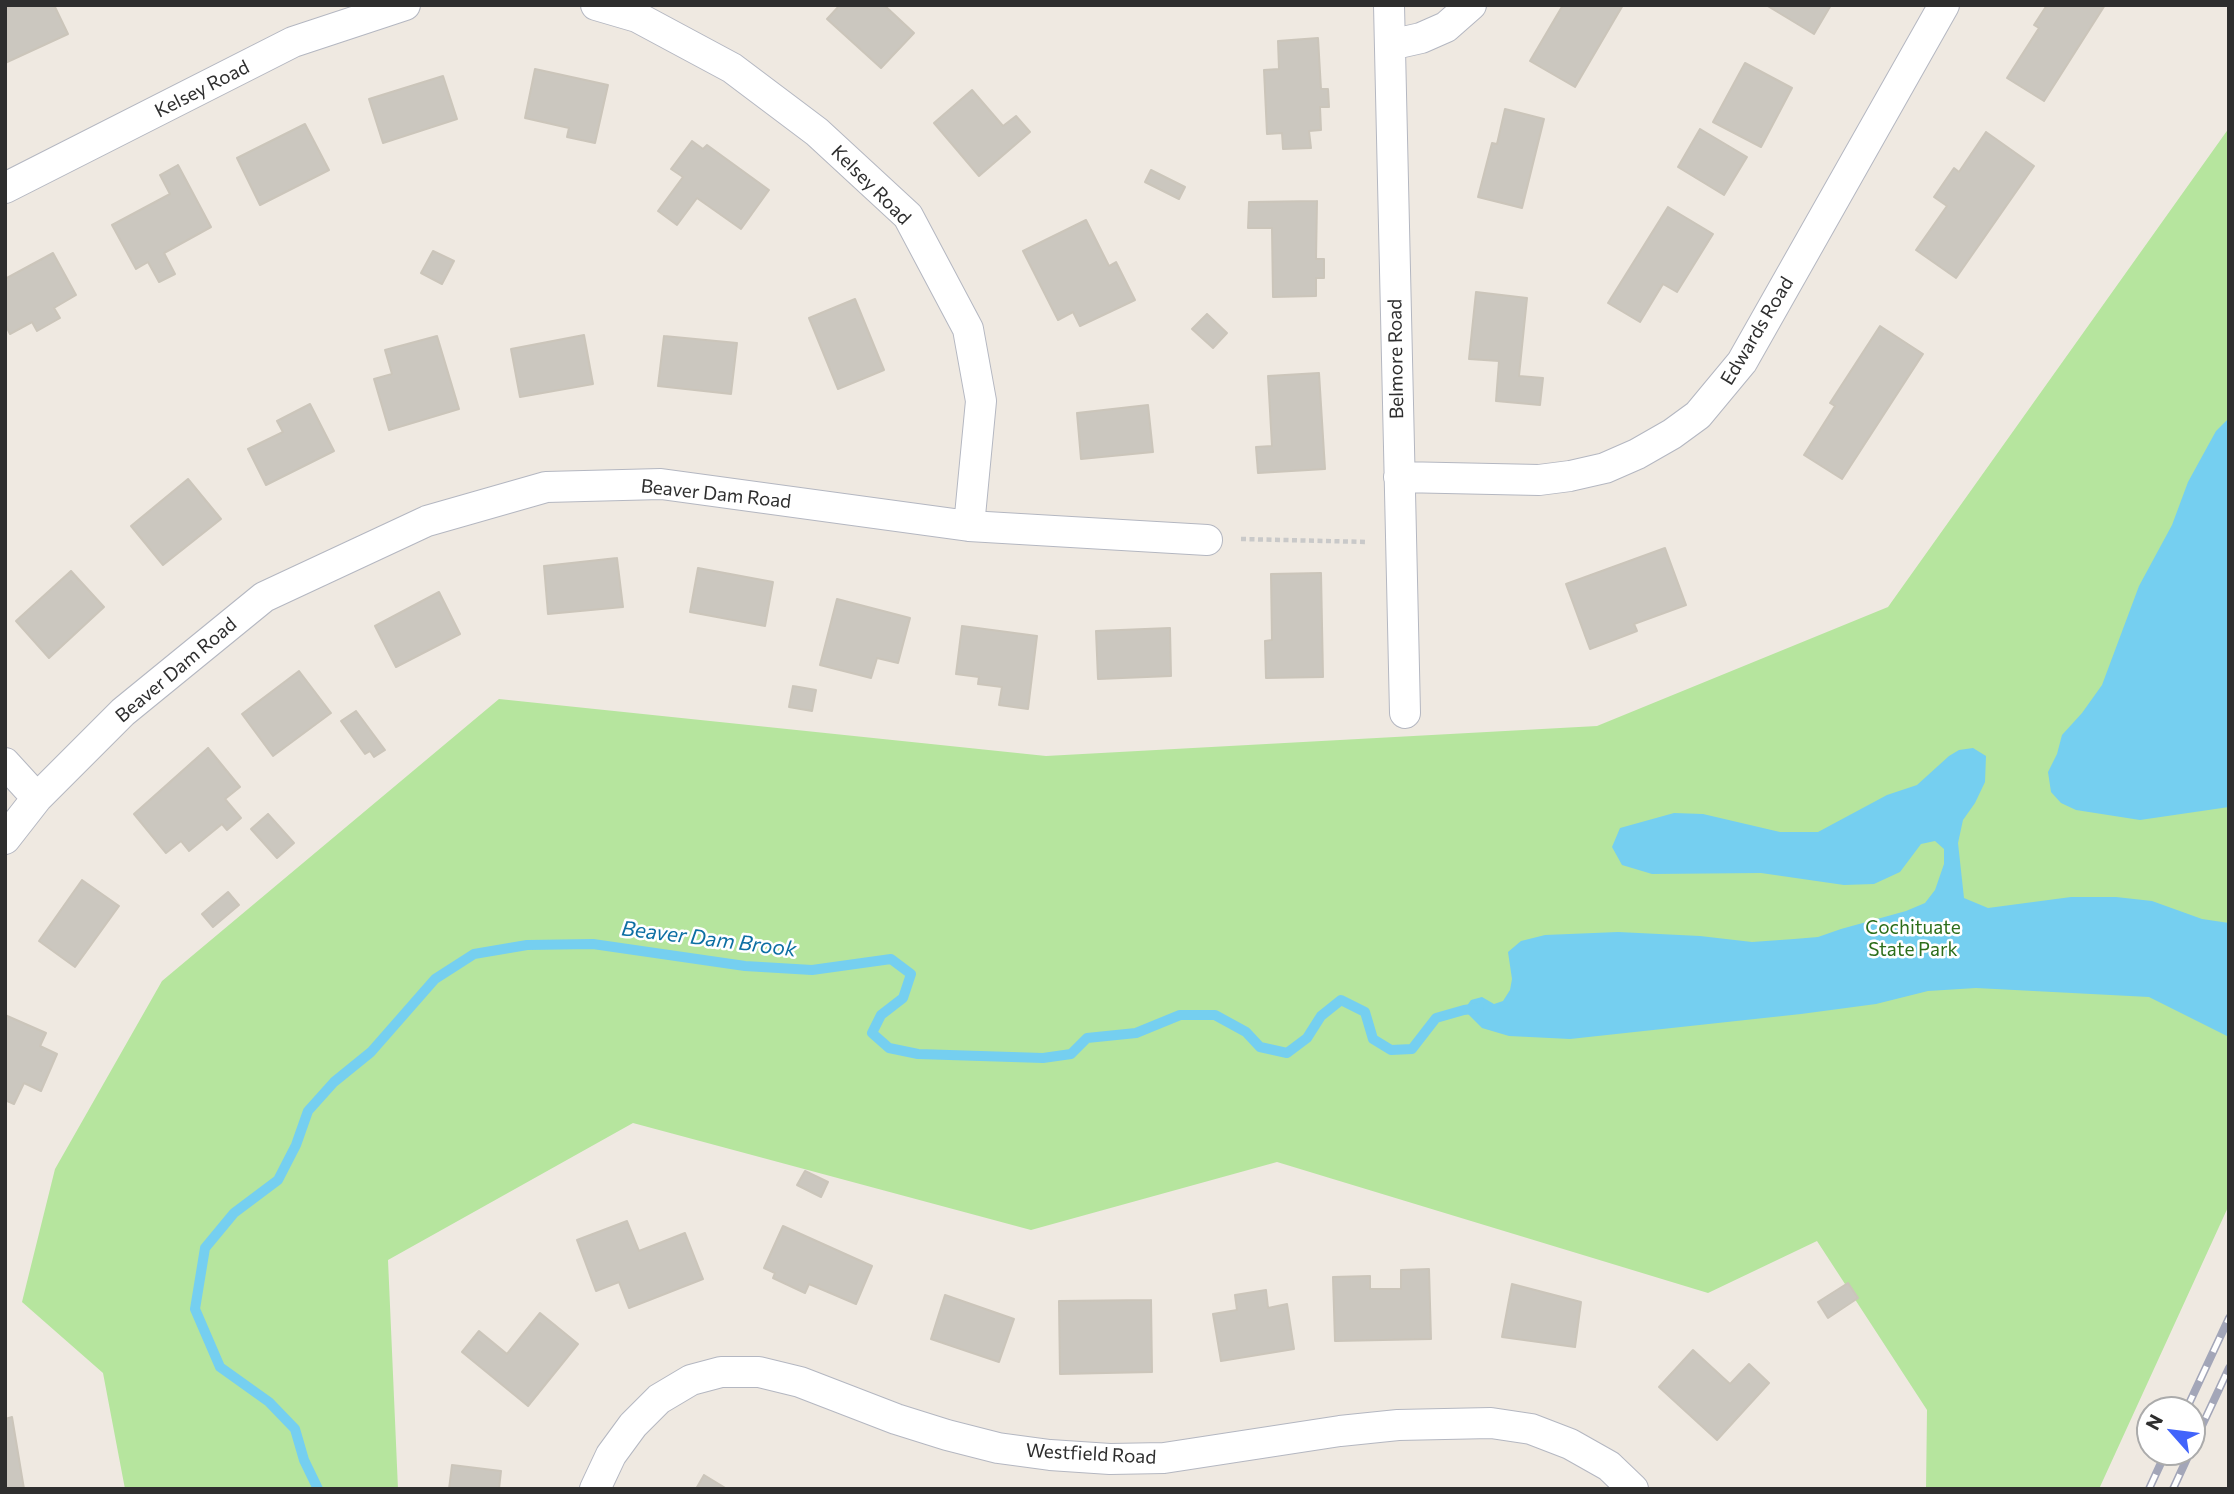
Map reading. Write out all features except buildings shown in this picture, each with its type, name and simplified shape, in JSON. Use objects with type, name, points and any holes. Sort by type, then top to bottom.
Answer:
[{"type":"street","name":"Kelsey Road","points":[[5,188],[293,42],[405,5]]},
{"type":"street","name":"Kelsey Road","points":[[596,5],[637,17],[732,68],[817,132],[908,216],[968,329],[981,401],[969,526]]},
{"type":"street","name":"Belmore Road","points":[[1389,5],[1405,713]]},
{"type":"street","points":[[1390,45],[1421,38],[1446,27],[1471,5]]},
{"type":"street","name":"Edwards Road","points":[[1399,477],[1539,480],[1570,476],[1605,468],[1637,454],[1698,415],[1742,362],[1944,5]]},
{"type":"street","name":"Beaver Dam Road","points":[[5,839],[37,798],[123,712],[264,597],[427,521],[546,487],[661,484],[969,526],[1207,540]]},
{"type":"street","points":[[5,763],[37,798]]},
{"type":"street","name":"Westfield Road","points":[[595,1489],[611,1455],[633,1425],[659,1399],[691,1380],[721,1372],[759,1372],[800,1382],[896,1419],[947,1435],[998,1448],[1050,1455],[1110,1459],[1164,1458],[1340,1431],[1398,1425],[1491,1423],[1531,1429],[1570,1444],[1609,1466],[1633,1489]]},
{"type":"path","points":[[1241,539],[1401,543]]},
{"type":"green space","name":"Cochituate State Park","points":[[2229,128],[2229,1205],[2142,1396],[2136,1396],[2136,1408],[2099,1489],[1926,1489],[1927,1410],[1817,1241],[1708,1293],[1277,1162],[1031,1230],[633,1123],[388,1260],[398,1489],[125,1489],[103,1373],[22,1302],[55,1169],[162,981],[499,699],[1046,756],[1597,726],[1888,607]]},
{"type":"water","points":[[2229,418],[2229,807],[2140,820],[2076,810],[2061,803],[2051,792],[2048,772],[2062,735],[2102,685],[2139,586],[2172,525],[2188,482],[2216,431]]},
{"type":"water","points":[[1973,748],[1986,756],[1985,782],[1963,820],[1958,843],[1964,898],[1988,908],[2071,897],[2116,897],[2152,901],[2202,919],[2229,923],[2229,1037],[2149,997],[1976,988],[1928,991],[1876,1004],[1801,1014],[1570,1039],[1509,1036],[1482,1028],[1464,1010],[1471,1000],[1482,997],[1494,1004],[1503,1001],[1510,990],[1512,979],[1508,952],[1521,941],[1545,935],[1618,932],[1700,936],[1752,942],[1818,937],[1925,903],[1935,890],[1944,864],[1944,849],[1935,841],[1921,844],[1900,872],[1874,884],[1844,885],[1761,873],[1652,874],[1622,865],[1612,847],[1620,828],[1674,813],[1703,814],[1780,832],[1818,832],[1887,795],[1917,785],[1949,756],[1959,750]]},
{"type":"waterway","name":"Beaver Dam Brook","points":[[318,1489],[304,1460],[295,1429],[269,1402],[220,1367],[195,1309],[205,1248],[234,1213],[278,1180],[296,1145],[308,1111],[334,1082],[371,1052],[435,979],[474,954],[527,945],[593,944],[745,966],[812,970],[891,959],[911,974],[903,998],[881,1015],[872,1033],[889,1048],[918,1054],[1043,1058],[1071,1054],[1087,1038],[1136,1033],[1180,1015],[1215,1015],[1246,1032],[1260,1047],[1287,1053],[1307,1038],[1321,1016],[1341,1000],[1365,1012],[1373,1039],[1391,1050],[1412,1049],[1436,1018],[1479,1008]]},
{"type":"railway","points":[[2193,1396],[2229,1318]]},
{"type":"railway","points":[[2206,1417],[2229,1368]]},
{"type":"railway","points":[[2149,1489],[2160,1466]]},
{"type":"railway","points":[[2173,1489],[2184,1466]]}]
